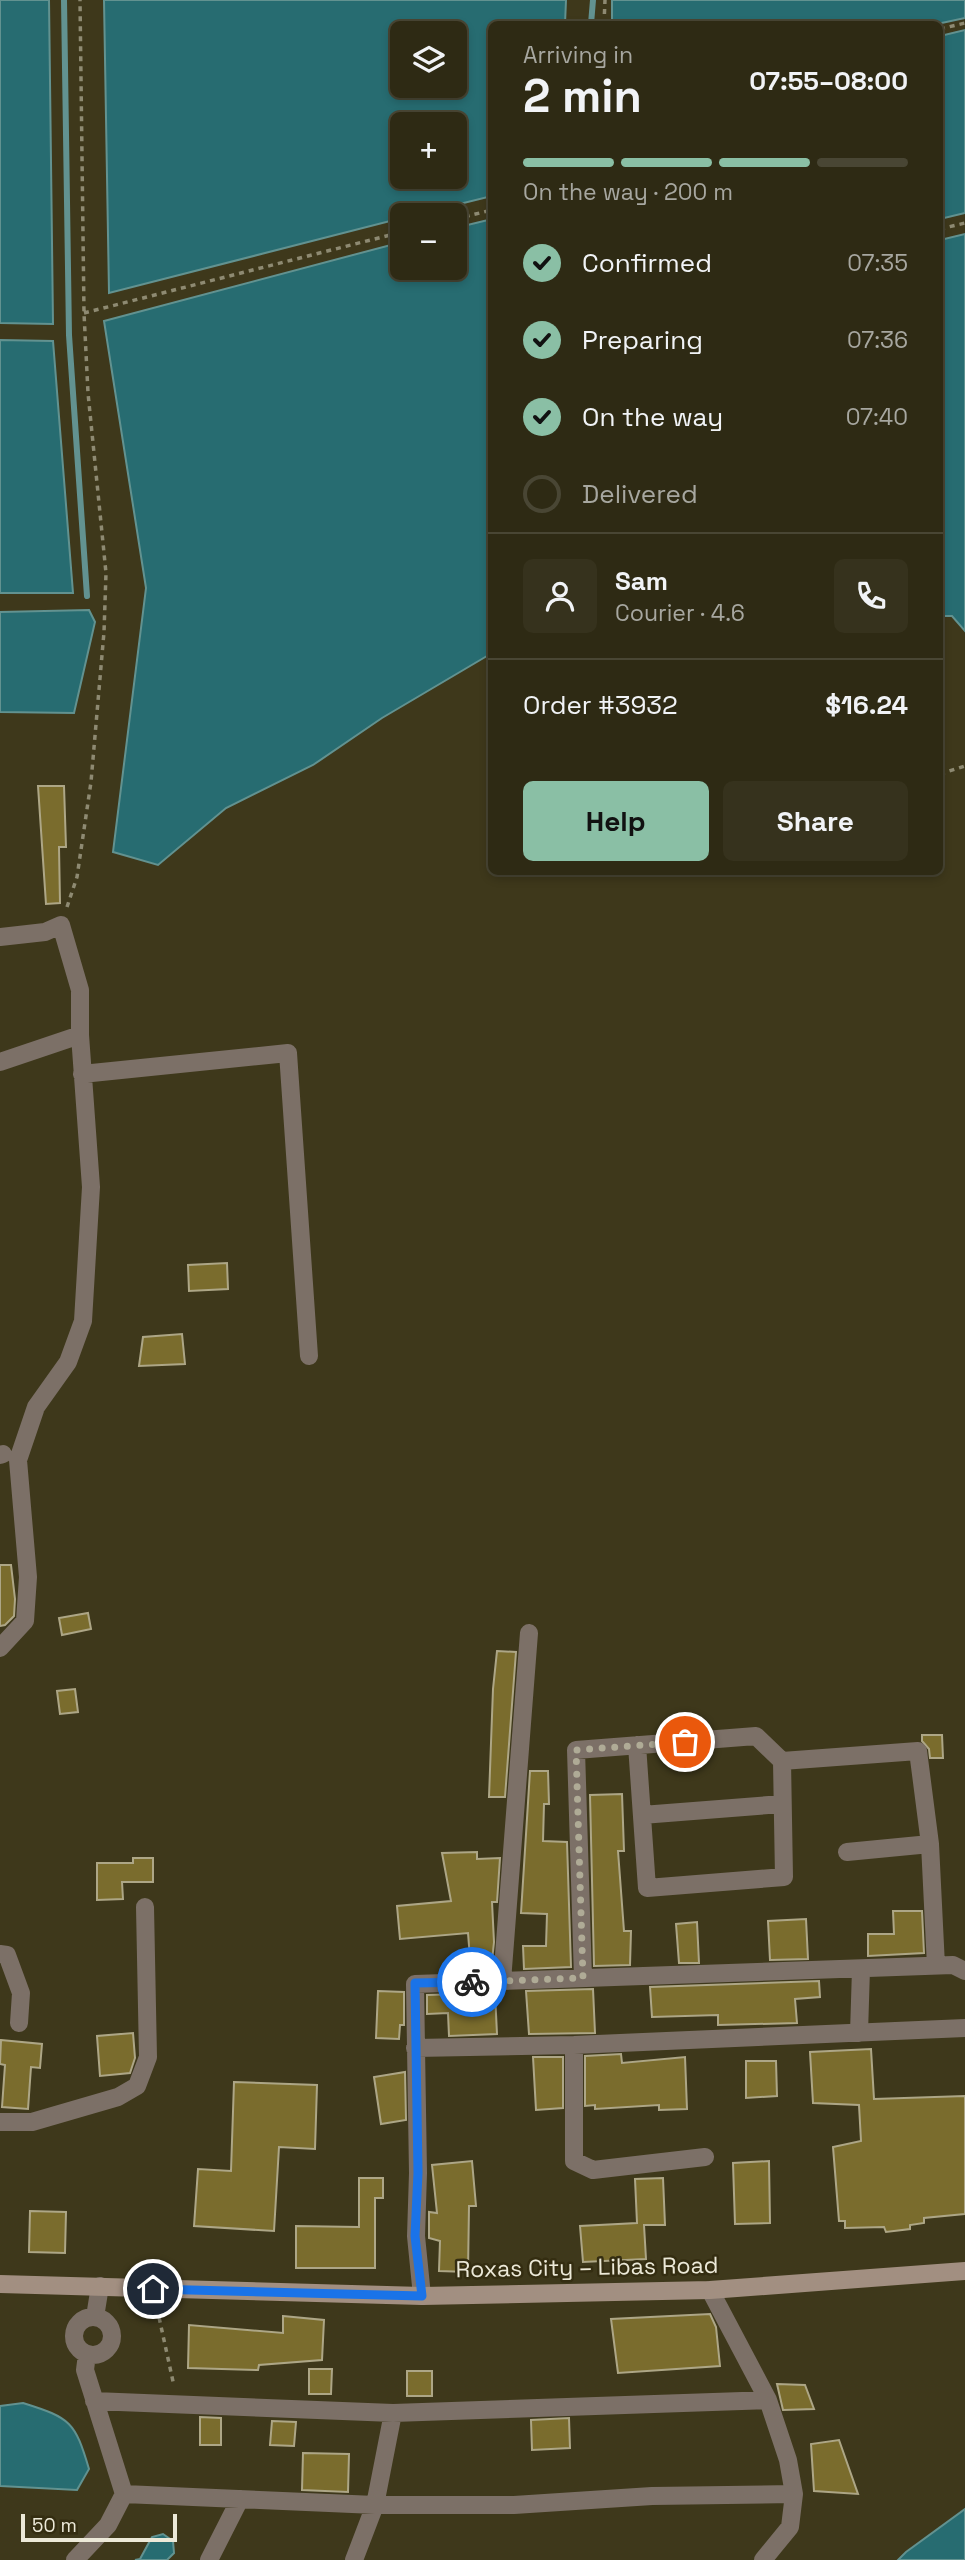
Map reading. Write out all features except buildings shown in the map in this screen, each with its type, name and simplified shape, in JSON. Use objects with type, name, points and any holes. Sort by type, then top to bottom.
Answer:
[{"type":"main road","name":"Roxas City – Libas Road","points":[[0,2284],[422,2296],[710,2290],[965,2271]]},
{"type":"street","points":[[0,937],[45,932],[61,925],[80,990],[82,1074],[91,1187],[83,1321],[68,1362],[36,1407],[18,1460],[28,1577],[25,1621],[0,1648]]},
{"type":"street","points":[[0,1062],[80,1034]]},
{"type":"street","points":[[82,1074],[288,1053],[309,1356]]},
{"type":"street","points":[[502,1981],[529,1633]]},
{"type":"street","points":[[583,1978],[576,1750],[637,1745],[756,1736],[782,1761],[784,1877],[647,1888],[637,1745]]},
{"type":"street","points":[[782,1761],[918,1751],[930,1844],[936,1966]]},
{"type":"street","points":[[642,1815],[782,1804]]},
{"type":"street","points":[[847,1852],[930,1844]]},
{"type":"street","points":[[0,2122],[32,2122],[118,2097],[137,2086],[148,2057],[145,1907]]},
{"type":"street","points":[[0,1954],[7,1955],[21,1993],[19,2023]]},
{"type":"street","points":[[422,2296],[415,2236],[418,2173],[415,1983],[953,1965],[965,1971]]},
{"type":"street","points":[[859,2033],[861,1969]]},
{"type":"street","points":[[415,2048],[574,2045],[965,2028]]},
{"type":"street","points":[[574,2045],[574,2161],[593,2170],[705,2157]]},
{"type":"street","points":[[96,2317],[100,2286]]},
{"type":"street","points":[[710,2290],[768,2400],[788,2460],[794,2494],[790,2527],[763,2560]]},
{"type":"street","points":[[96,2317],[108,2324],[112,2339],[103,2352],[87,2354],[80,2351],[73,2336],[83,2319],[96,2317]]},
{"type":"street","points":[[75,2560],[108,2525],[124,2494],[85,2370],[87,2354]]},
{"type":"street","points":[[94,2401],[393,2413],[768,2400]]},
{"type":"street","points":[[354,2560],[375,2505],[393,2413]]},
{"type":"street","points":[[124,2494],[375,2505],[514,2505],[652,2496],[794,2494]]},
{"type":"street","points":[[209,2560],[240,2499]]},
{"type":"path","points":[[61,925],[76,877],[91,782],[104,632],[106,573],[88,393],[84,313],[80,0]]},
{"type":"path","points":[[604,21],[605,0]]},
{"type":"path","points":[[943,28],[965,23]]},
{"type":"path","points":[[467,216],[488,211]]},
{"type":"path","points":[[943,228],[965,223]]},
{"type":"path","points":[[84,313],[390,235]]},
{"type":"path","points":[[943,773],[965,766]]},
{"type":"path","points":[[153,2289],[178,2403]]},
{"type":"water","points":[[0,0],[49,0],[53,324],[0,323]]},
{"type":"water","points":[[104,0],[566,0],[565,21],[488,21],[488,197],[464,203],[390,203],[390,221],[109,293]]},
{"type":"water","points":[[612,0],[965,0],[965,18],[943,23],[612,21]]},
{"type":"water","points":[[965,30],[965,213],[943,218],[943,35]]},
{"type":"water","points":[[488,220],[488,655],[382,718],[313,765],[226,808],[158,865],[113,852],[146,588],[104,321],[390,245],[390,280],[467,280],[467,225]]},
{"type":"water","points":[[965,234],[965,631],[952,616],[943,616],[943,239]]},
{"type":"water","points":[[0,340],[53,341],[73,593],[0,593]]},
{"type":"water","points":[[89,610],[95,622],[74,713],[0,712],[0,612]]},
{"type":"water","points":[[23,2403],[52,2413],[75,2431],[89,2469],[77,2490],[0,2486],[0,2406]]},
{"type":"water","points":[[965,2509],[965,2560],[898,2560],[906,2552]]},
{"type":"water","points":[[163,2534],[173,2541],[174,2553],[167,2560],[135,2560],[140,2559],[152,2537]]},
{"type":"waterway","points":[[64,0],[69,335],[87,596]]},
{"type":"waterway","points":[[591,21],[593,0]]},
{"type":"way so far","points":[[472,1982],[583,1978],[576,1750],[685,1742]]},
{"type":"route","points":[[153,2289],[422,2296],[415,2236],[418,2173],[415,1983],[472,1982]]}]
